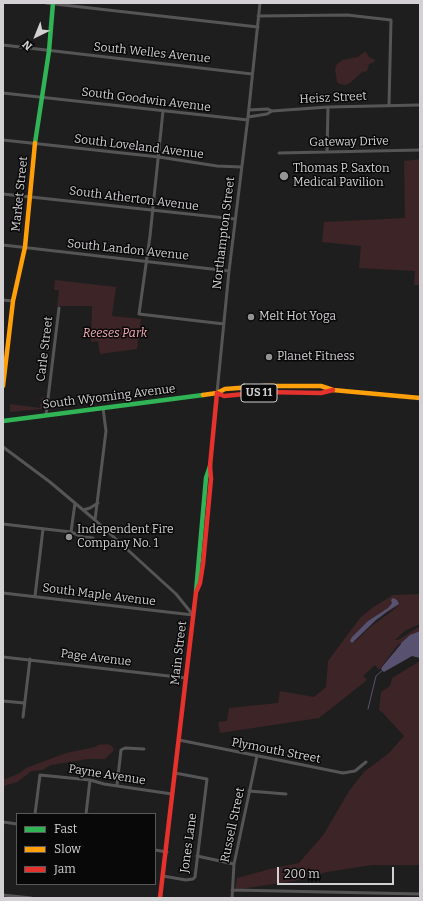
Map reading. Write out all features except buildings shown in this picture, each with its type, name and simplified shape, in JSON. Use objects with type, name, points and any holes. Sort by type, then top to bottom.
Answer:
[{"type":"main road","name":"Market Street","points":[[3,386],[4,365],[13,301],[25,248],[36,144],[49,51],[53,3]]},
{"type":"main road","name":"South Wyoming Avenue","points":[[3,421],[217,393],[224,396],[265,392],[321,393],[333,390],[420,398]]},
{"type":"main road","name":"Northampton Street","points":[[193,615],[206,478],[210,466],[217,393]]},
{"type":"main road","name":"Main Street","points":[[160,898],[167,852],[172,794],[193,615]]},
{"type":"street","points":[[46,3],[258,27]]},
{"type":"street","name":"Northampton Street","points":[[217,393],[229,271],[248,119],[260,3]]},
{"type":"street","points":[[258,16],[347,14],[391,20],[389,105]]},
{"type":"street","name":"South Welles Avenue","points":[[3,45],[252,74]]},
{"type":"street","name":"South Goodwin Avenue","points":[[3,93],[248,119]]},
{"type":"street","name":"Heisz Street","points":[[248,119],[267,114],[272,110],[420,105]]},
{"type":"street","points":[[327,151],[328,107]]},
{"type":"street","points":[[249,110],[272,110]]},
{"type":"street","points":[[163,111],[159,157],[139,314],[224,324]]},
{"type":"street","name":"South Loveland Avenue","points":[[3,140],[159,157],[217,166],[241,167]]},
{"type":"street","name":"Gateway Drive","points":[[279,153],[420,150]]},
{"type":"street","name":"South Atherton Avenue","points":[[3,194],[235,219]]},
{"type":"street","name":"South Landon Avenue","points":[[3,245],[229,271]]},
{"type":"street","points":[[3,300],[13,301]]},
{"type":"street","name":"Carle Street","points":[[46,415],[59,308]]},
{"type":"street","points":[[95,520],[106,431],[102,408]]},
{"type":"street","name":"Main Street","points":[[3,447],[44,478],[95,520],[176,594],[193,615]]},
{"type":"street","points":[[71,532],[75,503]]},
{"type":"street","points":[[83,510],[98,503]]},
{"type":"street","points":[[3,524],[71,532],[83,537],[92,538]]},
{"type":"street","points":[[36,596],[43,529]]},
{"type":"street","name":"South Maple Avenue","points":[[3,593],[193,615]]},
{"type":"street","name":"Page Avenue","points":[[3,657],[186,678]]},
{"type":"street","points":[[23,717],[30,660]]},
{"type":"street","points":[[3,701],[24,703]]},
{"type":"street","name":"Plymouth Street","points":[[179,740],[343,773],[355,771],[366,762]]},
{"type":"street","points":[[117,785],[121,750],[125,748],[144,750]]},
{"type":"street","name":"Russell Street","points":[[232,898],[234,864],[257,756]]},
{"type":"street","name":"Jones Lane","points":[[163,876],[186,880],[193,879],[195,877],[207,779],[175,773]]},
{"type":"street","name":"Payne Avenue","points":[[35,813],[40,775],[90,780],[104,784],[172,794]]},
{"type":"street","points":[[86,813],[90,780]]},
{"type":"street","points":[[249,791],[286,794]]},
{"type":"street","points":[[3,822],[16,824]]},
{"type":"street","points":[[156,850],[167,852]]},
{"type":"street","points":[[197,856],[234,864]]},
{"type":"street","points":[[232,890],[420,894]]},
{"type":"street","points":[[337,893],[337,898]]},
{"type":"street","points":[[3,895],[31,898]]},
{"type":"green space","points":[[364,52],[375,60],[369,64],[367,71],[362,72],[350,83],[345,85],[337,82],[335,69],[337,64],[342,60],[358,57]]},
{"type":"green space","points":[[420,159],[420,285],[414,285],[415,271],[359,268],[361,246],[322,242],[324,222],[405,218],[404,161]]},
{"type":"green space","name":"Reeses Park","points":[[55,280],[116,287],[112,316],[141,319],[137,349],[100,354],[98,341],[91,342],[92,306],[57,306],[59,290],[54,290]]},
{"type":"green space","points":[[42,397],[45,399],[44,407],[42,409],[10,412],[10,404],[40,408]]},
{"type":"green space","points":[[420,594],[420,624],[406,630],[395,640],[398,640],[420,627],[420,631],[410,635],[397,646],[379,670],[375,665],[363,676],[367,680],[319,718],[220,733],[218,722],[227,721],[229,708],[278,703],[280,691],[314,697],[326,687],[328,661],[360,618],[372,608],[393,595]],"holes":[[[392,603],[399,604],[376,620],[352,643],[352,637],[368,621],[388,608]],[[400,605],[369,628],[355,642],[376,620]]]},
{"type":"green space","points":[[420,661],[420,865],[372,865],[327,872],[299,880],[235,890],[237,878],[299,863],[324,834],[349,791],[364,772],[389,753],[404,736],[379,710],[381,692],[390,686],[392,678]]},
{"type":"green space","points":[[108,744],[112,746],[114,750],[105,759],[88,759],[51,765],[42,770],[32,771],[17,782],[3,786],[3,780],[20,773],[26,768],[66,753]]},
{"type":"shaded area","points":[[393,598],[397,600],[399,604],[376,620],[352,643],[350,641],[352,637],[368,621],[388,608],[392,603],[391,600]]},
{"type":"shaded area","points":[[420,631],[420,658],[412,656],[384,672],[381,669],[382,667],[401,643],[410,635]]},
{"type":"waterway","points":[[368,709],[376,676],[383,670]]},
{"type":"traffic: fast","points":[[35,143],[49,51],[53,3]]},
{"type":"traffic: fast","points":[[3,421],[203,395]]},
{"type":"traffic: fast","points":[[196,592],[206,478],[210,466]]},
{"type":"traffic: slow","points":[[3,386],[13,301],[25,247],[35,143]]},
{"type":"traffic: slow","points":[[203,395],[217,393],[225,389],[265,386],[321,386],[333,390],[420,398]]},
{"type":"traffic: jam","points":[[217,393],[224,396],[265,392],[321,393],[333,390]]},
{"type":"traffic: jam","points":[[197,590],[200,583],[203,564],[217,393]]},
{"type":"traffic: jam","points":[[160,898],[196,592]]},
{"type":"place","name":"Thomas P. Saxton Medical Pavilion","points":[[284,176]]},
{"type":"place","name":"Melt Hot Yoga","points":[[251,317]]},
{"type":"place","name":"Planet Fitness","points":[[269,357]]},
{"type":"place","name":"Independent Fire Company No. 1","points":[[69,537]]}]
